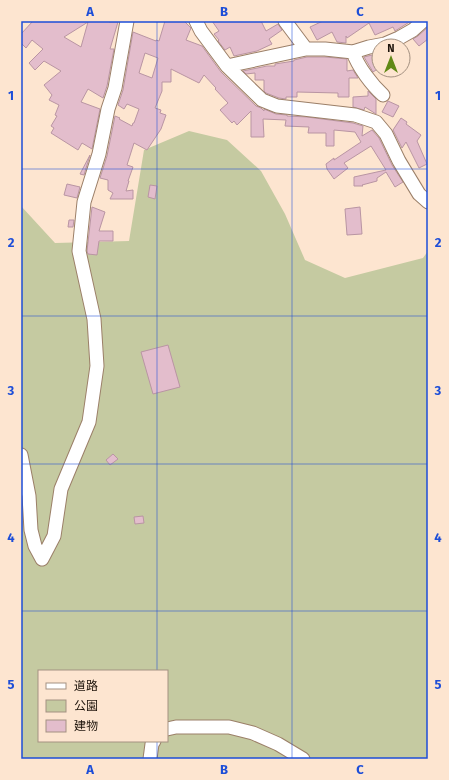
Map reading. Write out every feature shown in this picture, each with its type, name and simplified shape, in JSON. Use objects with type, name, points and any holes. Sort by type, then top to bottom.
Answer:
[{"type":"street","points":[[21,455],[29,496],[32,535],[35,546],[42,559],[54,536],[61,489],[89,422],[91,412],[97,366],[94,319],[79,251],[84,202],[99,154],[108,109],[115,88],[127,21]]},
{"type":"street","points":[[196,21],[201,31],[228,66],[262,100],[277,106],[355,115],[376,122],[386,134],[399,161],[419,194],[428,202]]},
{"type":"street","points":[[285,21],[306,49]]},
{"type":"street","points":[[228,66],[306,49],[325,49],[353,52],[385,44],[399,38],[413,30],[423,21]]},
{"type":"street","points":[[353,52],[355,60],[384,95]]},
{"type":"street","points":[[168,729],[176,727],[229,727],[253,733],[278,744],[303,759]]},
{"type":"street","points":[[150,759],[153,742]]},
{"type":"green space","points":[[189,131],[227,140],[261,171],[285,214],[305,260],[345,278],[423,258],[428,251],[428,759],[21,759],[21,206],[55,243],[129,241],[144,150]]},
{"type":"building","points":[[33,21],[118,22],[110,49],[114,49],[107,86],[103,98],[88,89],[81,102],[100,109],[92,149],[82,143],[78,150],[51,133],[54,128],[51,126],[57,116],[55,115],[59,105],[49,100],[52,95],[44,85],[61,71],[44,61],[35,70],[29,63],[43,49],[32,40],[26,48],[21,43],[21,34]],"holes":[[[88,22],[81,47],[64,37]]]},
{"type":"building","points":[[165,21],[184,21],[191,28],[186,40],[202,46],[221,72],[256,106],[264,111],[264,109],[276,114],[287,116],[353,123],[363,126],[362,136],[372,130],[379,138],[392,165],[403,182],[395,187],[386,172],[377,178],[377,181],[362,185],[363,186],[354,186],[354,177],[386,170],[371,146],[344,163],[348,168],[334,179],[327,169],[326,164],[361,142],[355,132],[334,130],[334,146],[326,146],[326,133],[308,133],[309,127],[285,126],[286,120],[263,119],[264,137],[251,137],[251,111],[237,125],[234,121],[232,123],[220,110],[228,103],[204,75],[199,83],[171,69],[171,82],[162,82],[162,91],[155,108],[161,110],[160,113],[166,115],[161,129],[147,150],[134,143],[127,165],[133,167],[126,191],[133,190],[133,199],[110,199],[113,193],[108,190],[108,180],[100,178],[107,156],[115,116],[132,126],[139,109],[127,104],[124,109],[118,105],[123,90],[133,32],[159,41]],"holes":[[[145,53],[158,58],[152,78],[139,73]]]},
{"type":"building","points":[[212,21],[261,21],[266,31],[278,24],[282,30],[269,39],[272,44],[257,51],[234,56],[230,47],[225,50],[218,41],[219,40],[214,34],[219,31]]},
{"type":"building","points":[[323,21],[411,21],[395,31],[393,27],[375,35],[369,23],[347,38],[346,36],[346,43],[337,42],[332,32],[317,40],[310,27]]},
{"type":"building","points":[[428,27],[428,39],[419,46],[413,39]]},
{"type":"building","points":[[371,55],[371,69],[364,57]]},
{"type":"building","points":[[307,57],[347,59],[347,71],[353,70],[358,78],[349,78],[349,97],[338,97],[338,93],[297,92],[297,97],[286,97],[286,99],[279,98],[264,91],[264,80],[255,80],[255,73],[246,74],[243,71],[267,66],[275,66],[275,64]]},
{"type":"building","points":[[368,91],[376,99],[376,114],[365,107],[364,110],[353,107],[353,97],[368,96]]},
{"type":"building","points":[[388,101],[399,106],[393,117],[382,112]]},
{"type":"building","points":[[401,118],[407,122],[406,124],[421,135],[417,141],[427,164],[419,168],[406,142],[402,148],[393,130]]},
{"type":"building","points":[[90,155],[84,175],[80,174]]},
{"type":"building","points":[[67,184],[80,187],[77,198],[64,195]]},
{"type":"building","points":[[150,185],[157,186],[155,199],[148,197]]},
{"type":"building","points":[[92,207],[105,212],[99,231],[113,231],[113,241],[99,241],[97,255],[88,254],[87,251]]},
{"type":"building","points":[[360,207],[362,234],[347,235],[345,209]]},
{"type":"building","points":[[69,220],[74,220],[73,227],[68,227]]},
{"type":"building","points":[[168,345],[180,387],[153,394],[141,352]]},
{"type":"building","points":[[113,454],[118,459],[110,465],[106,460]]},
{"type":"building","points":[[143,516],[144,523],[135,524],[134,517]]}]
